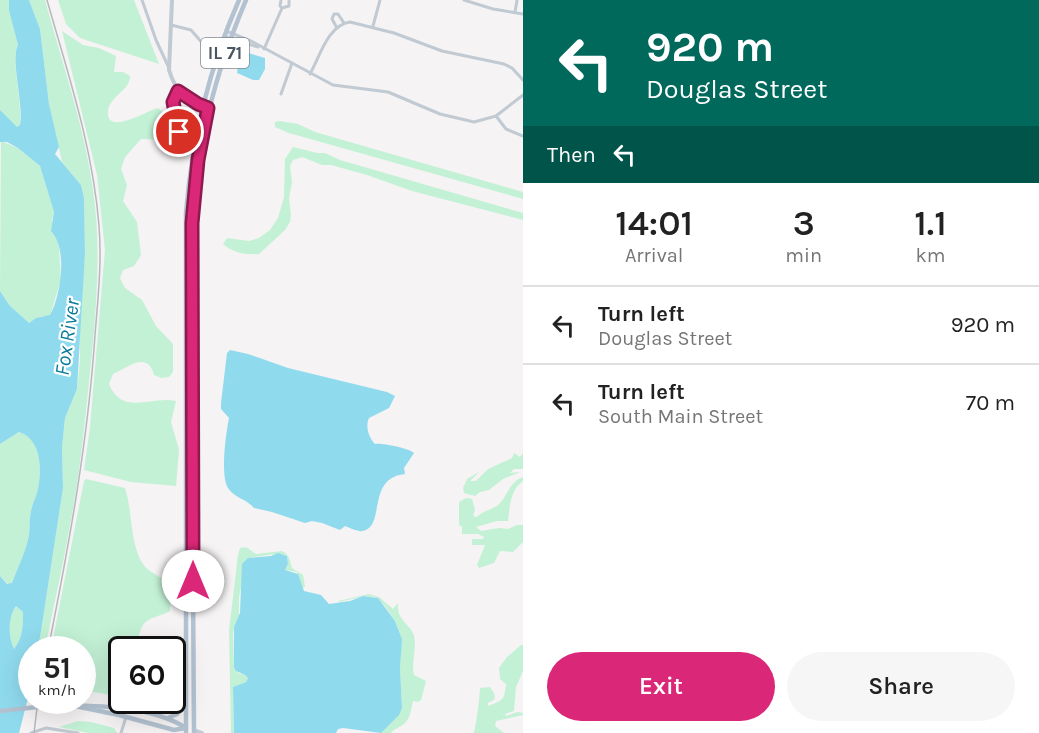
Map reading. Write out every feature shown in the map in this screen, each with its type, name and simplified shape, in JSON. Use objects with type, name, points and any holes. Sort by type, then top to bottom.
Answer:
[{"type":"main road","name":"IL 71","points":[[186,636],[185,240],[188,187],[206,107],[239,0]]},
{"type":"main road","name":"IL 71","points":[[228,35],[246,0]]},
{"type":"main road","name":"IL 71","points":[[194,732],[191,244],[198,160],[206,107]]},
{"type":"main road","points":[[96,705],[107,705],[176,721],[186,730]]},
{"type":"main road","points":[[0,711],[18,709]]},
{"type":"main road","points":[[96,711],[174,730],[194,732]]},
{"type":"main road","points":[[165,719],[177,714]]},
{"type":"main road","name":"IL 71","points":[[186,714],[186,730]]},
{"type":"street","points":[[142,0],[178,91],[206,107]]},
{"type":"street","points":[[169,70],[172,0]]},
{"type":"street","points":[[264,49],[282,8],[280,0]]},
{"type":"street","points":[[282,8],[288,6],[289,0]]},
{"type":"street","points":[[373,26],[380,0]]},
{"type":"street","points":[[464,0],[523,14]]},
{"type":"street","points":[[515,12],[517,0]]},
{"type":"street","points":[[337,28],[332,19],[334,14],[338,14],[344,23]]},
{"type":"street","points":[[310,74],[332,33],[344,23],[358,22],[442,51],[504,64],[513,68],[523,80]]},
{"type":"street","points":[[171,25],[191,30],[204,45]]},
{"type":"street","points":[[228,35],[250,46],[260,47],[327,83],[339,87],[388,92],[449,116],[474,122],[496,116],[523,95]]},
{"type":"street","points":[[280,94],[292,63]]},
{"type":"street","points":[[178,91],[173,102],[184,154]]},
{"type":"street","points":[[496,116],[508,130],[523,136]]},
{"type":"street","points":[[121,733],[126,717]]},
{"type":"street","points":[[33,732],[46,728],[78,733]]},
{"type":"street","points":[[194,732],[202,733]]},
{"type":"green space","points":[[0,0],[9,0],[9,11],[18,45],[15,60],[20,125],[17,127],[0,110]]},
{"type":"green space","points":[[29,0],[45,0],[72,94],[93,190],[98,251],[94,332],[80,461],[74,504],[48,636],[40,636],[63,488],[62,446],[65,418],[77,389],[85,253],[84,198],[81,185],[62,162],[49,104],[40,29]]},
{"type":"green space","points":[[58,0],[134,0],[159,64],[80,38],[66,24]]},
{"type":"green space","points":[[62,31],[83,45],[99,48],[116,56],[114,72],[123,72],[130,76],[129,82],[108,109],[111,120],[123,122],[158,108],[164,113],[168,133],[159,139],[141,139],[125,157],[121,169],[127,185],[123,201],[137,222],[141,255],[134,266],[123,270],[120,278],[125,288],[142,300],[156,326],[173,344],[173,372],[169,377],[161,378],[154,375],[147,363],[142,362],[113,374],[109,384],[122,400],[138,403],[176,401],[171,422],[179,450],[176,486],[131,482],[84,470],[90,427],[105,250],[97,175]]},
{"type":"green space","points":[[275,122],[298,124],[315,132],[523,192],[523,199],[289,133],[275,127]]},
{"type":"green space","points":[[1,141],[18,148],[40,166],[54,212],[52,220],[59,248],[61,279],[50,316],[43,316],[28,323],[10,306],[0,291]]},
{"type":"green space","points":[[293,147],[325,153],[340,160],[523,213],[523,220],[412,191],[367,175],[331,165],[322,165],[302,157],[293,160],[290,166],[291,215],[285,230],[259,254],[240,253],[227,247],[223,244],[227,238],[249,241],[259,238],[270,230],[278,218],[284,197],[285,159]]},
{"type":"green space","points":[[19,432],[33,442],[37,450],[40,476],[30,514],[28,541],[12,583],[9,585],[0,576],[0,444]]},
{"type":"green space","points":[[514,453],[520,457],[523,453],[523,469],[514,469],[510,473],[520,472],[503,479],[489,490],[475,496],[464,493],[463,488],[467,479],[479,472],[470,481],[476,481],[488,469],[512,458]]},
{"type":"green space","points":[[523,477],[523,481],[513,494],[508,521],[497,521],[476,527],[481,531],[508,529],[523,525],[523,542],[513,552],[500,551],[494,563],[479,568],[477,565],[485,545],[472,545],[472,539],[483,539],[484,537],[478,534],[462,534],[462,527],[459,525],[459,502],[466,498],[472,499],[475,510],[473,516],[477,517],[498,505],[515,482]]},
{"type":"green space","points":[[86,479],[125,488],[139,557],[149,570],[164,581],[170,597],[170,611],[145,622],[138,636],[108,636],[108,695],[96,692],[96,636],[54,636]]},
{"type":"green space","points":[[246,547],[256,554],[282,551],[285,553],[289,558],[292,568],[303,575],[305,587],[302,588],[297,572],[285,570],[288,564],[287,556],[275,554],[252,557],[243,579],[239,597],[239,617],[233,632],[234,667],[238,673],[248,678],[246,682],[233,687],[234,733],[231,733],[229,630],[238,555],[240,548]]},
{"type":"green space","points":[[369,594],[379,597],[393,609],[398,603],[399,614],[414,636],[414,675],[426,681],[421,700],[413,701],[406,722],[391,733],[381,733],[402,708],[401,636],[395,621],[376,597],[364,596],[338,601]]},
{"type":"green space","points":[[16,606],[23,612],[21,636],[18,636],[18,643],[14,649],[10,627]]},
{"type":"green space","points":[[523,645],[523,671],[516,687],[514,711],[505,714],[506,716],[518,712],[523,715],[496,721],[495,726],[504,733],[474,733],[480,688],[490,687],[494,693],[495,699],[488,703],[488,706],[502,699],[506,684],[500,679],[499,668],[507,657]]},
{"type":"green space","points":[[78,721],[114,728],[117,733],[88,733],[59,727]]},
{"type":"water","name":"Fox River","points":[[9,0],[29,0],[40,29],[49,104],[59,147],[55,154],[81,185],[84,198],[85,253],[77,389],[65,418],[62,447],[63,488],[40,636],[21,636],[23,612],[16,606],[11,616],[10,633],[14,649],[18,643],[18,714],[24,714],[19,733],[0,733],[0,576],[7,584],[12,583],[24,553],[29,535],[31,509],[39,485],[40,467],[37,450],[27,436],[19,432],[0,444],[0,291],[10,306],[29,323],[36,318],[50,315],[57,296],[61,272],[60,249],[51,231],[54,212],[40,166],[18,148],[7,142],[0,142],[0,110],[17,127],[20,125],[16,61],[18,45],[9,11]]},
{"type":"water","points":[[242,51],[265,58],[265,69],[259,80],[253,80],[237,73],[239,54]]},
{"type":"water","points":[[230,350],[395,396],[389,408],[369,418],[368,432],[375,444],[395,446],[414,453],[404,468],[405,474],[393,477],[385,484],[374,521],[370,527],[361,531],[345,526],[340,530],[312,521],[305,523],[254,508],[228,488],[224,464],[229,418],[221,409],[221,403],[227,353]]},
{"type":"water","points":[[278,553],[287,556],[288,564],[285,570],[298,574],[304,591],[321,595],[329,604],[350,601],[363,596],[378,598],[395,621],[402,639],[400,668],[402,708],[399,715],[381,733],[343,728],[338,729],[336,733],[234,733],[233,687],[246,682],[248,678],[236,671],[234,667],[234,627],[240,613],[242,564],[248,558],[271,556]]},
{"type":"railway","points":[[47,0],[71,83],[91,168],[96,197],[100,253],[92,375],[83,454],[51,636]]},
{"type":"railway","points":[[34,733],[36,714]]},
{"type":"route","points":[[179,132],[173,102],[178,91],[208,108],[198,160],[191,244],[193,581]]}]
